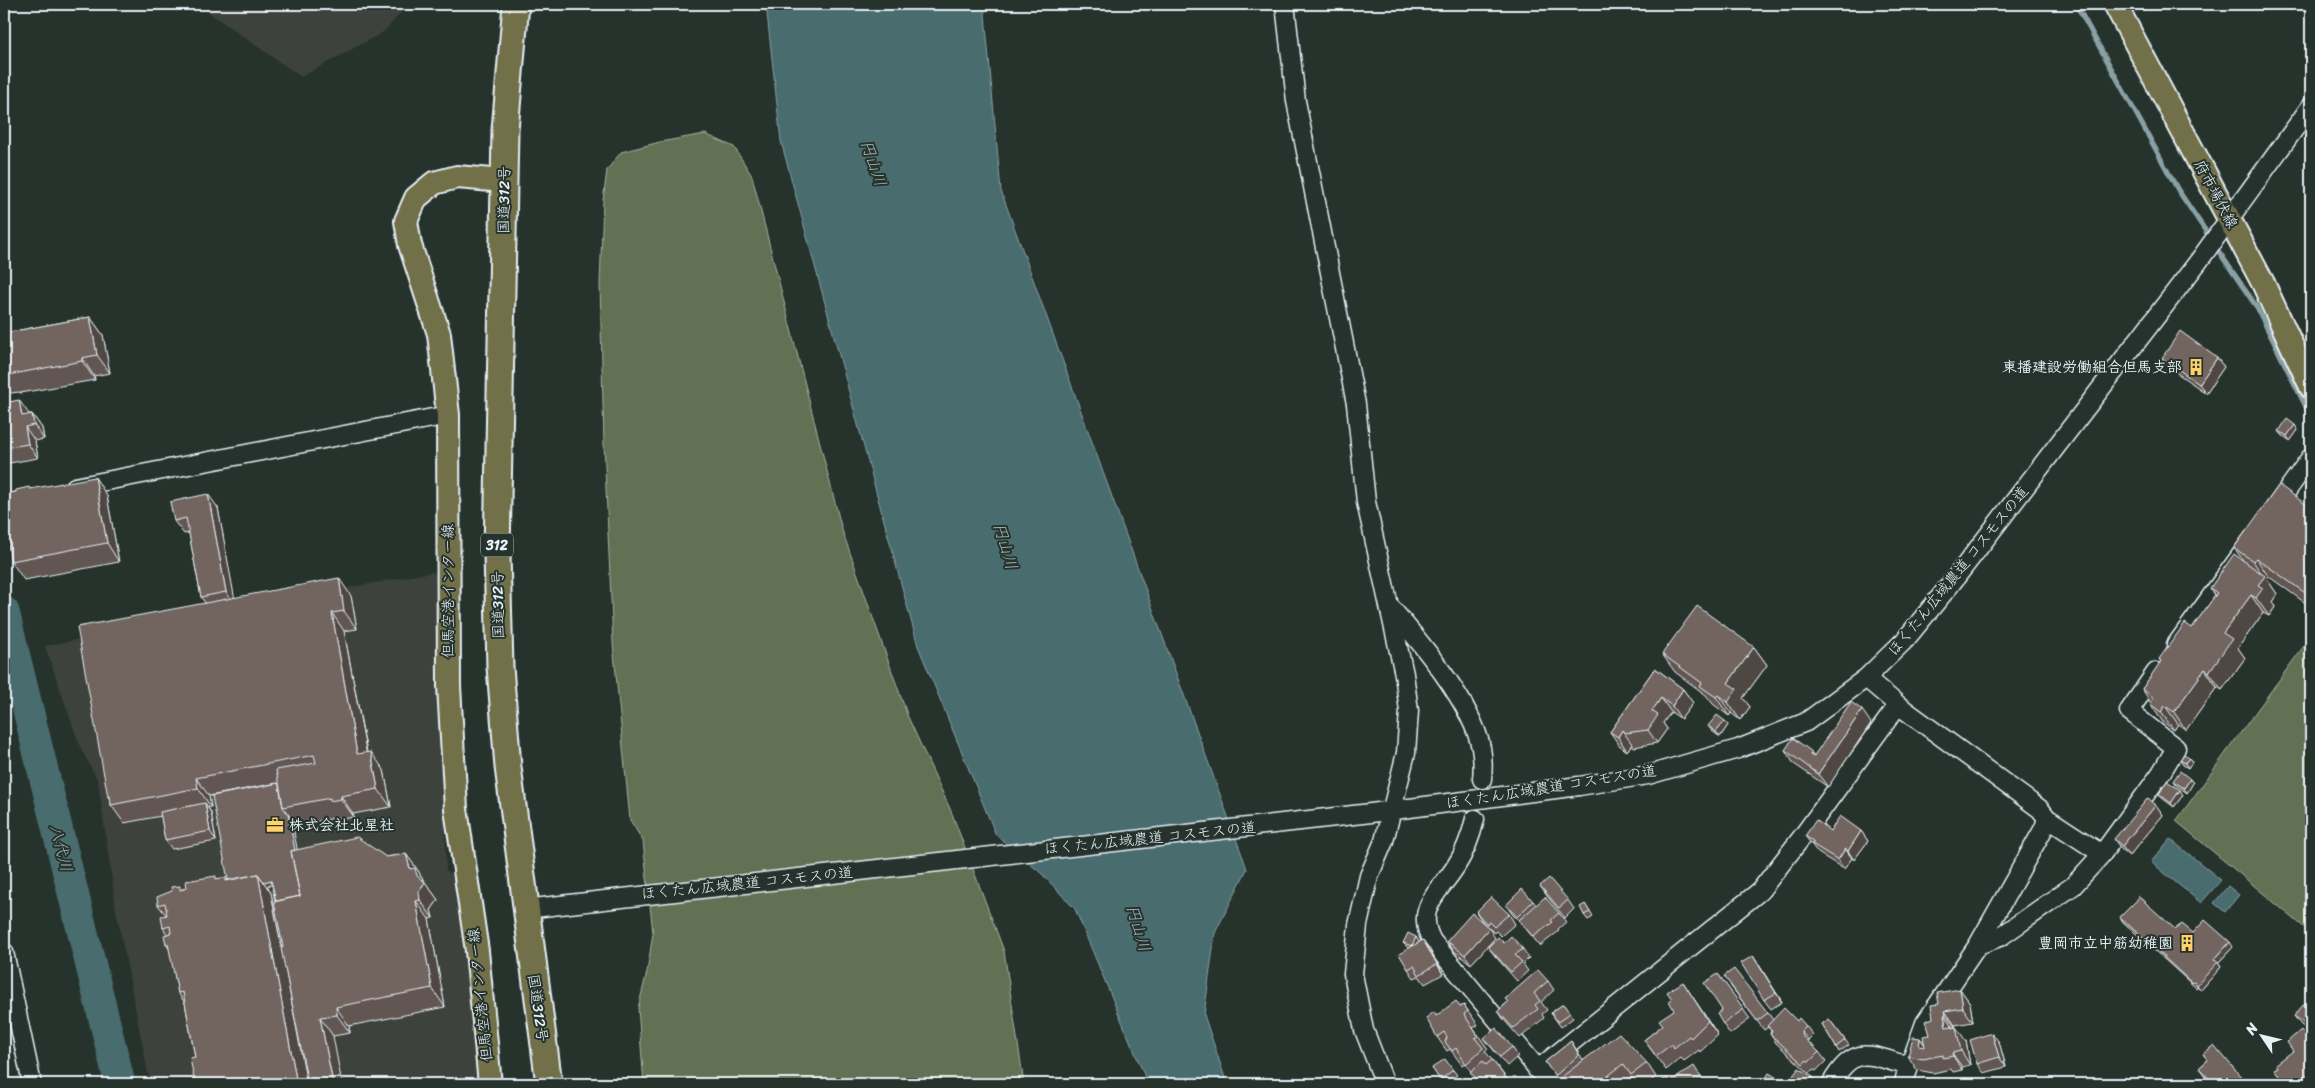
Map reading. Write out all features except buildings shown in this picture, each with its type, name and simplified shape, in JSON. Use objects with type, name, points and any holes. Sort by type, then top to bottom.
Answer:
[{"type":"highway","name":"国道312号","points":[[516,4],[505,130],[497,554],[500,667],[508,768],[549,1084]]},
{"type":"main road","name":"府市場伏線","points":[[2116,4],[2263,283],[2311,387]]},
{"type":"main road","name":"但馬空港インター線","points":[[490,1084],[476,950],[456,809],[453,762],[449,686],[448,415],[439,334],[412,253],[406,221],[416,198],[434,183],[456,177],[504,181]]},
{"type":"street","points":[[1285,4],[1296,101],[1356,404],[1366,502],[1378,564],[1390,607],[1404,674],[1409,711],[1406,753],[1384,840],[1367,886],[1358,925],[1353,974],[1364,1030],[1385,1084]]},
{"type":"street","name":"ほくたん広域農道 コスモスの道","points":[[525,909],[572,902],[1391,811],[1579,786],[1666,770],[1738,749],[1806,722],[1866,678],[1905,640],[1950,585],[2174,293],[2311,106]]},
{"type":"street","points":[[62,490],[448,415]]},
{"type":"street","points":[[1978,945],[2000,937],[2073,886],[2102,854],[2161,773],[2176,748],[2129,711],[2311,457]]},
{"type":"street","points":[[1390,607],[1436,664],[1474,725],[1481,747],[1482,779]]},
{"type":"street","points":[[1866,678],[1898,705],[2040,810],[2047,818],[2102,854]]},
{"type":"street","points":[[1538,1070],[1760,891],[1802,837],[1898,705]]},
{"type":"street","points":[[1903,1084],[1925,1023],[1978,945],[2044,828],[2047,818]]},
{"type":"street","points":[[1475,819],[1466,847],[1429,905],[1425,917],[1426,930],[1432,941],[1550,1084]]},
{"type":"street","points":[[4,952],[32,1084]]},
{"type":"street","points":[[1831,1084],[1846,1061],[1860,1055],[1908,1066]]},
{"type":"shaded area","points":[[197,4],[408,4],[385,31],[301,77]]},
{"type":"shaded area","name":"株式会社北星社","points":[[432,572],[436,574],[446,870],[454,876],[457,897],[461,897],[479,1084],[150,1084],[116,909],[98,781],[81,749],[45,646]]},
{"type":"green space","points":[[705,134],[734,147],[752,176],[842,530],[908,717],[951,811],[1004,951],[1024,1084],[644,1084],[638,1008],[647,972],[653,933],[643,841],[630,820],[613,643],[604,444],[600,285],[603,201],[607,170],[621,152],[660,142]]},
{"type":"green space","points":[[2309,639],[2311,641],[2311,933],[2176,821]]},
{"type":"water","name":"円山川","points":[[766,4],[984,4],[1001,191],[1247,869],[1215,933],[1204,1015],[1227,1084],[1148,1084],[1075,909],[1042,874],[996,835],[918,646],[781,141]]},
{"type":"water","points":[[2170,839],[2221,880],[2201,903],[2151,862]]},
{"type":"water","points":[[2228,886],[2239,895],[2225,912],[2214,903]]},
{"type":"waterway","points":[[2076,4],[2178,190],[2211,239]]},
{"type":"waterway","points":[[2215,246],[2256,306],[2311,417]]},
{"type":"waterway","name":"八代川","points":[[4,612],[120,1084]]},
{"type":"place","name":"東播建設労働組合但馬支部","points":[[2196,367]]},
{"type":"place","name":"株式会社北星社","points":[[275,825]]},
{"type":"place","name":"豊岡市立中筋幼稚園","points":[[2187,943]]}]
